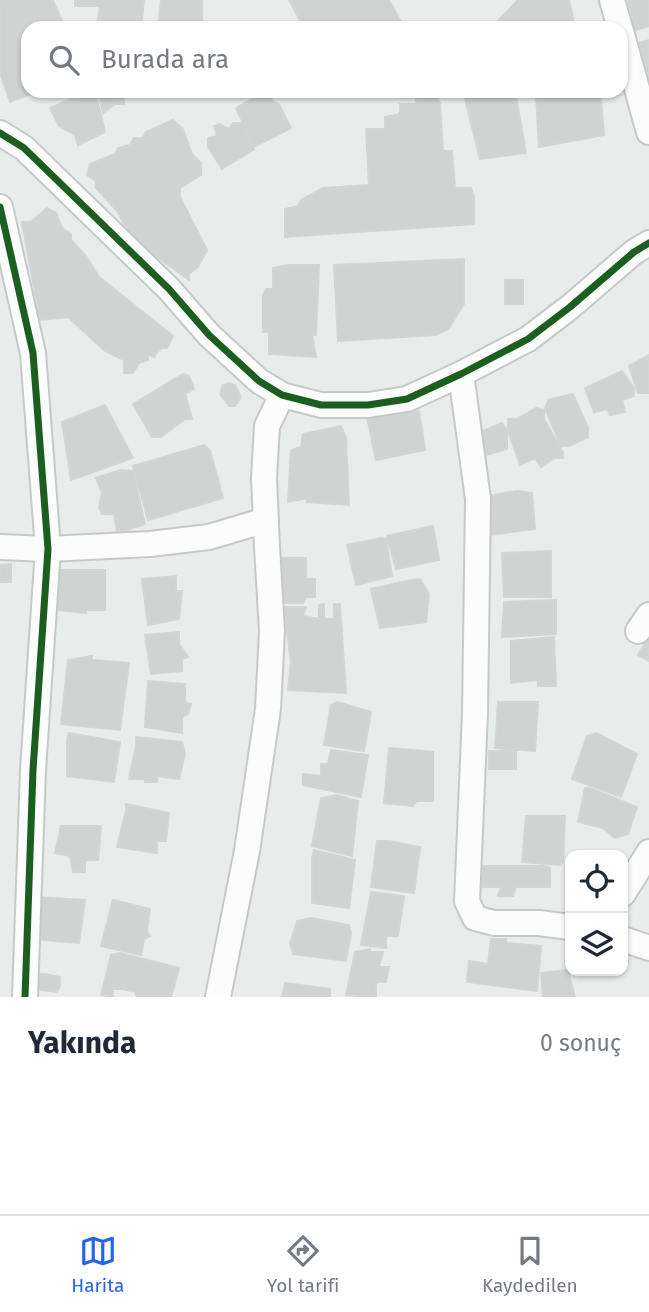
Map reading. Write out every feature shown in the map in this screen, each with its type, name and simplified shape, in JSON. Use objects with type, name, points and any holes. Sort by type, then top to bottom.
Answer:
[{"type":"street","points":[[612,0],[618,21]]},
{"type":"street","points":[[628,56],[649,132]]},
{"type":"street","points":[[0,133],[24,148],[169,289],[209,335],[259,381],[282,395],[321,405],[368,405],[407,399],[461,374],[528,339],[649,243]]},
{"type":"street","points":[[0,207],[33,354],[47,549],[33,770],[25,997]]},
{"type":"street","points":[[461,374],[478,499],[475,713],[467,901],[475,918],[494,923],[539,923],[565,926]]},
{"type":"street","points":[[218,997],[247,851],[268,709],[272,631],[264,478],[267,426],[282,395]]},
{"type":"street","points":[[0,547],[47,549],[150,544],[209,537],[266,520]]},
{"type":"street","points":[[628,886],[649,852]]},
{"type":"street","points":[[628,941],[649,948]]},
{"type":"building","points":[[0,0],[53,0],[62,21],[21,21],[21,98],[10,102],[0,73]]},
{"type":"building","points":[[75,0],[144,0],[142,21],[98,21],[100,6],[75,6]]},
{"type":"building","points":[[161,0],[202,0],[202,21],[159,21]]},
{"type":"building","points":[[289,0],[389,0],[400,21],[300,21]]},
{"type":"building","points":[[518,0],[569,0],[574,21],[498,21]]},
{"type":"building","points":[[628,0],[649,0],[649,26],[635,30]]},
{"type":"building","points":[[649,40],[649,84],[639,43]]},
{"type":"building","points":[[74,98],[97,98],[105,132],[78,145],[75,135],[59,126],[50,108]]},
{"type":"building","points":[[100,98],[124,98],[124,104],[115,104],[103,113]]},
{"type":"building","points":[[254,98],[272,98],[273,102],[279,104],[291,128],[254,147],[236,108]]},
{"type":"building","points":[[416,98],[438,98],[443,151],[452,151],[455,188],[471,188],[474,197],[474,224],[285,237],[285,209],[298,206],[301,200],[323,188],[369,185],[366,129],[385,129],[385,117],[400,114],[400,104],[416,104]]},
{"type":"building","points":[[465,98],[516,98],[526,153],[480,159]]},
{"type":"building","points":[[536,98],[601,98],[604,135],[539,147]]},
{"type":"building","points":[[173,120],[183,129],[192,154],[201,163],[201,175],[180,188],[180,197],[207,250],[198,267],[189,274],[189,280],[130,237],[118,212],[96,188],[96,181],[87,175],[90,164],[115,154],[118,148],[130,145],[134,138],[143,138],[146,132]]},
{"type":"building","points":[[233,123],[242,123],[254,149],[222,169],[208,147],[208,138],[217,136],[214,126],[220,124],[229,129]]},
{"type":"building","points":[[47,208],[56,213],[62,228],[71,234],[71,240],[86,256],[99,277],[173,336],[167,348],[161,348],[154,357],[148,354],[148,360],[139,363],[133,373],[124,373],[124,360],[105,351],[68,317],[40,320],[22,222],[31,222]]},
{"type":"building","points":[[464,259],[464,304],[448,329],[436,335],[338,341],[334,265]]},
{"type":"building","points":[[319,265],[316,335],[312,335],[316,357],[269,354],[269,332],[263,332],[263,296],[266,289],[273,289],[273,268]]},
{"type":"building","points":[[505,280],[523,280],[523,304],[505,304]]},
{"type":"building","points":[[649,355],[649,393],[638,393],[629,366]]},
{"type":"building","points":[[622,371],[634,388],[634,396],[622,400],[625,412],[610,415],[607,409],[594,412],[585,388]]},
{"type":"building","points":[[183,374],[189,376],[194,389],[185,394],[192,419],[185,419],[161,437],[152,437],[133,404]]},
{"type":"building","points":[[223,385],[235,385],[241,397],[235,406],[229,406],[220,394]]},
{"type":"building","points":[[573,394],[588,428],[588,437],[569,446],[561,446],[545,409],[548,400]]},
{"type":"building","points":[[105,405],[133,458],[71,480],[62,422]]},
{"type":"building","points":[[536,408],[544,410],[544,419],[563,452],[563,458],[554,458],[541,467],[535,458],[520,465],[508,431],[508,419],[517,419]]},
{"type":"building","points":[[407,410],[419,411],[425,450],[376,460],[367,417]]},
{"type":"building","points":[[502,423],[507,431],[507,449],[486,455],[483,431]]},
{"type":"building","points":[[341,426],[346,438],[349,505],[307,502],[307,498],[288,502],[291,450],[301,447],[303,434]]},
{"type":"building","points":[[204,445],[210,450],[223,498],[148,520],[133,466]]},
{"type":"building","points":[[121,470],[133,471],[145,524],[117,533],[114,514],[102,514],[99,508],[102,493],[96,478]]},
{"type":"building","points":[[517,491],[532,493],[535,529],[489,535],[486,496]]},
{"type":"building","points":[[433,526],[439,560],[396,569],[387,536]]},
{"type":"building","points":[[386,539],[392,576],[356,585],[347,545]]},
{"type":"building","points":[[551,551],[551,597],[504,597],[502,553]]},
{"type":"building","points":[[278,558],[306,558],[306,579],[315,579],[315,597],[306,597],[303,603],[281,603]]},
{"type":"building","points":[[11,564],[11,582],[0,582],[0,565]]},
{"type":"building","points":[[58,570],[105,570],[105,610],[86,610],[86,613],[58,610]]},
{"type":"building","points":[[176,576],[176,591],[182,591],[179,619],[148,625],[142,579]]},
{"type":"building","points":[[420,579],[429,594],[426,622],[380,628],[371,589]]},
{"type":"building","points":[[556,600],[556,634],[502,637],[504,602]]},
{"type":"building","points":[[324,604],[324,619],[334,619],[334,604],[340,604],[346,693],[288,690],[291,662],[284,607],[306,607],[303,616],[319,619],[319,605]]},
{"type":"building","points":[[179,632],[179,644],[188,657],[182,659],[182,671],[151,674],[145,635]]},
{"type":"building","points":[[554,637],[556,686],[538,686],[538,680],[511,683],[511,641]]},
{"type":"building","points":[[649,637],[649,661],[638,655]]},
{"type":"building","points":[[92,656],[92,660],[129,663],[120,730],[61,724],[68,660]]},
{"type":"building","points":[[148,681],[185,684],[185,703],[191,704],[188,714],[182,717],[182,733],[145,727]]},
{"type":"building","points":[[337,702],[371,712],[364,751],[324,745],[331,705]]},
{"type":"building","points":[[498,702],[538,702],[535,751],[495,748]]},
{"type":"building","points":[[69,733],[120,742],[114,782],[67,776]]},
{"type":"building","points":[[596,733],[637,754],[621,797],[572,779],[587,736]]},
{"type":"building","points":[[136,737],[182,742],[185,754],[179,779],[157,776],[157,782],[145,782],[145,779],[129,779]]},
{"type":"building","points":[[389,748],[433,752],[433,801],[417,801],[413,806],[384,803]]},
{"type":"building","points":[[331,750],[368,755],[361,797],[303,785],[303,774],[321,776],[321,764],[328,764]]},
{"type":"building","points":[[489,751],[516,751],[516,769],[489,769]]},
{"type":"building","points":[[585,788],[637,807],[628,834],[615,838],[603,828],[578,822]]},
{"type":"building","points":[[337,795],[358,801],[352,856],[312,846],[321,798]]},
{"type":"building","points":[[126,804],[169,813],[166,841],[157,841],[157,853],[117,847]]},
{"type":"building","points":[[526,816],[565,816],[563,862],[559,865],[522,862]]},
{"type":"building","points":[[61,826],[101,826],[98,860],[85,860],[85,872],[73,872],[70,856],[55,853]]},
{"type":"building","points":[[377,841],[420,847],[414,893],[371,887]]},
{"type":"building","points":[[314,850],[355,860],[349,908],[312,903]]},
{"type":"building","points":[[482,866],[544,866],[550,868],[550,887],[516,887],[513,896],[498,896],[501,887],[482,887]]},
{"type":"building","points":[[371,892],[404,896],[398,936],[386,936],[386,948],[361,945]]},
{"type":"building","points":[[36,897],[85,900],[79,943],[33,939]]},
{"type":"building","points":[[113,900],[150,909],[147,931],[150,936],[144,939],[141,955],[101,946]]},
{"type":"building","points":[[311,918],[349,925],[351,933],[346,961],[293,954],[290,943],[297,921]]},
{"type":"building","points":[[491,939],[541,946],[537,991],[467,982],[469,961],[488,964]]},
{"type":"building","points":[[370,949],[370,952],[383,952],[379,967],[389,967],[386,982],[376,982],[376,997],[346,995],[355,952]]},
{"type":"building","points":[[120,953],[179,968],[171,997],[137,997],[135,992],[123,989],[113,989],[113,997],[101,995],[111,955]]},
{"type":"building","points":[[565,970],[565,976],[570,976],[575,997],[543,997],[541,973]]},
{"type":"building","points":[[30,974],[60,977],[57,992],[33,989]]},
{"type":"building","points":[[285,983],[330,989],[330,997],[282,997]]},
{"type":"cycle path","points":[[0,133],[24,148],[169,289],[209,335],[259,381],[282,395],[321,405],[368,405],[407,399],[461,374],[528,339],[634,252],[649,243]]},
{"type":"cycle path","points":[[0,207],[33,353],[48,549],[33,770],[25,997]]}]
